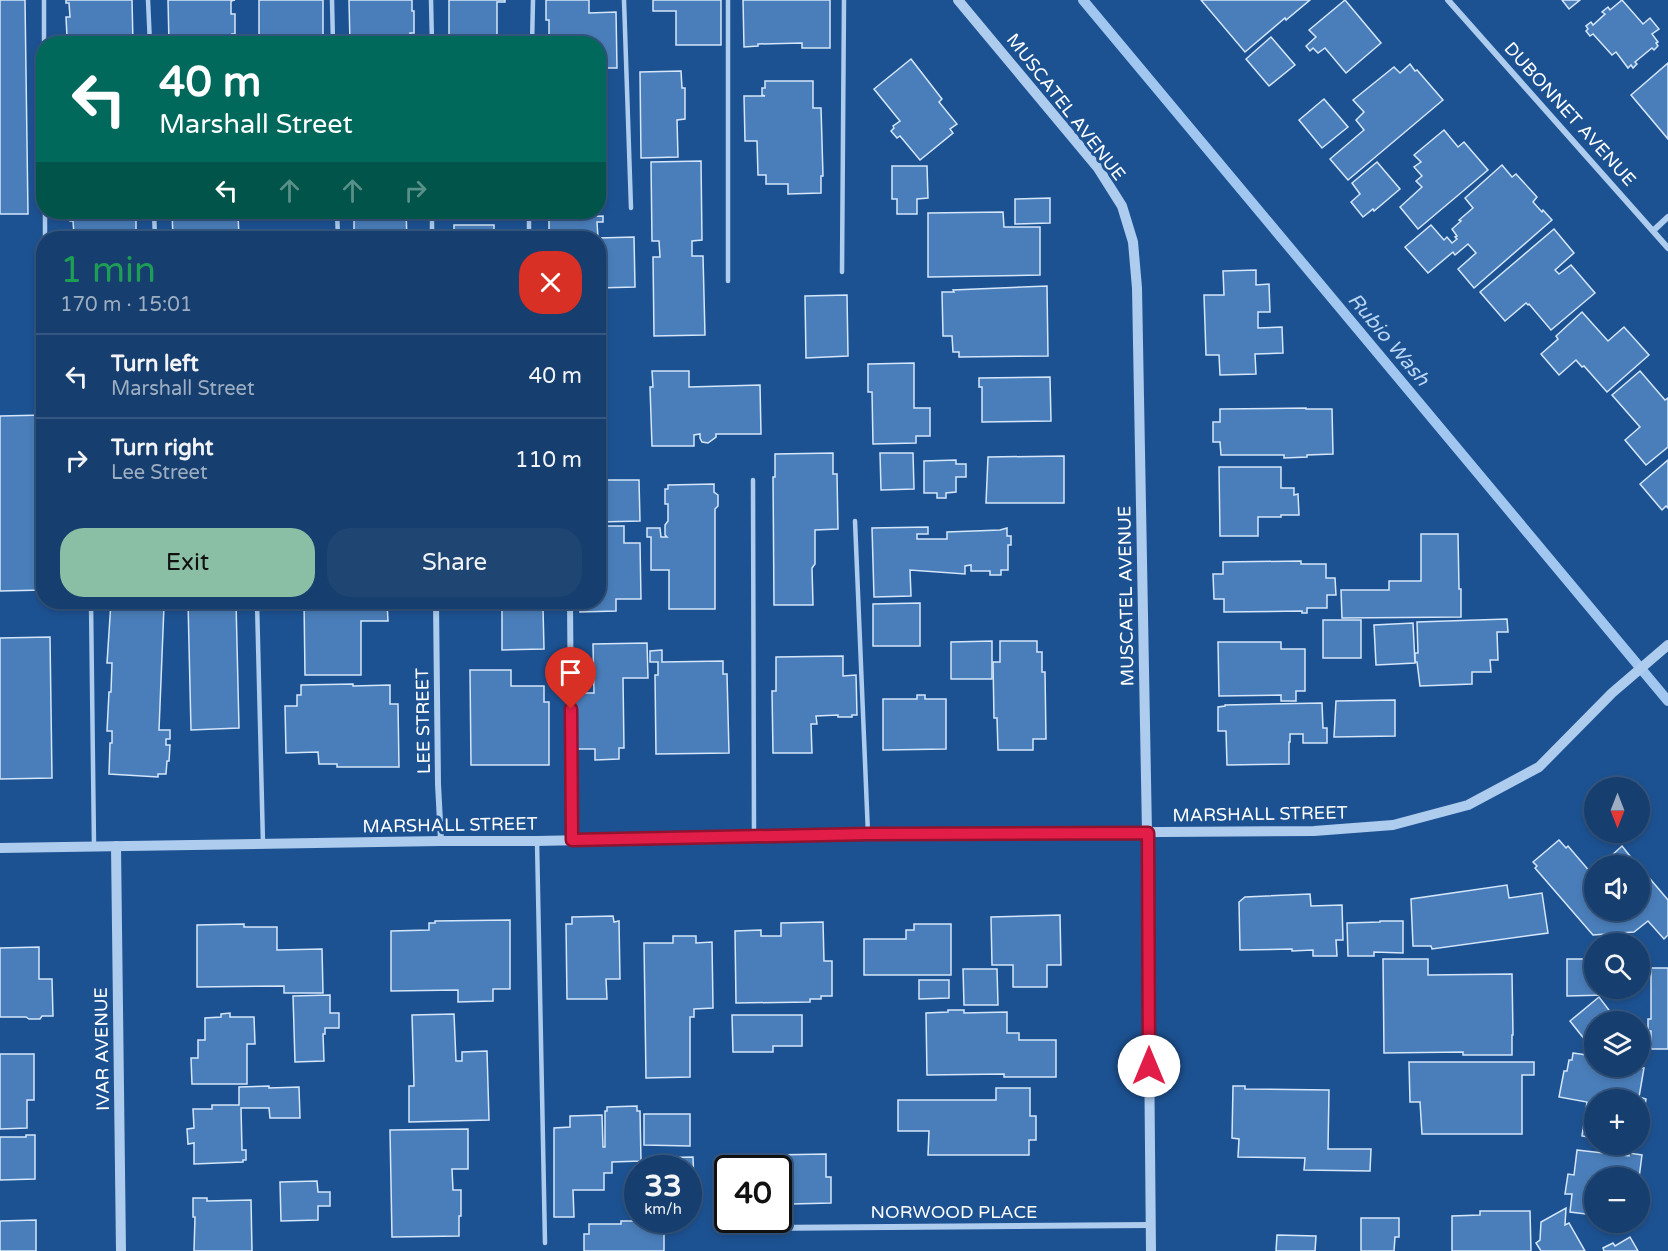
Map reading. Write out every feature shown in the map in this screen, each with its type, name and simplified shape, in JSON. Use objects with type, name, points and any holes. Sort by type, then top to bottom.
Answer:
[{"type":"street","name":"MUSCATEL AVENUE","points":[[957,0],[1009,59],[1098,168],[1122,206],[1133,242],[1137,288],[1148,833],[1150,1251]]},
{"type":"street","name":"DUBONNET AVENUE","points":[[1448,0],[1668,248]]},
{"type":"street","points":[[1654,230],[1668,217]]},
{"type":"street","name":"LEE STREET","points":[[436,609],[441,841]]},
{"type":"street","points":[[570,609],[572,840]]},
{"type":"street","name":"MARSHALL STREET","points":[[0,848],[868,834],[1314,831],[1393,825],[1468,805],[1539,767],[1612,693],[1668,645]]},
{"type":"street","name":"IVAR AVENUE","points":[[116,846],[121,1251]]},
{"type":"street","name":"NORWOOD PLACE","points":[[792,1228],[1150,1226]]},
{"type":"lane","points":[[44,0],[44,36]]},
{"type":"lane","points":[[148,0],[150,36]]},
{"type":"lane","points":[[332,0],[333,36]]},
{"type":"lane","points":[[431,0],[432,36]]},
{"type":"lane","points":[[532,36],[533,0]]},
{"type":"lane","points":[[624,0],[631,208]]},
{"type":"lane","points":[[728,0],[728,281]]},
{"type":"lane","points":[[842,272],[843,0]]},
{"type":"lane","points":[[753,480],[754,836]]},
{"type":"lane","points":[[855,521],[868,834]]},
{"type":"lane","points":[[91,609],[94,846]]},
{"type":"lane","points":[[257,609],[263,844]]},
{"type":"lane","points":[[537,841],[545,1243]]},
{"type":"building","points":[[0,0],[25,0],[28,214],[0,214]]},
{"type":"building","points":[[66,0],[132,0],[133,36],[67,36],[66,17],[70,17],[69,3],[66,3]]},
{"type":"building","points":[[168,0],[235,0],[231,1],[231,14],[235,14],[235,34],[232,36],[169,36]]},
{"type":"building","points":[[259,0],[323,0],[323,36],[259,36]]},
{"type":"building","points":[[349,0],[412,0],[414,33],[410,33],[410,36],[350,36]]},
{"type":"building","points":[[449,0],[505,0],[505,2],[497,2],[497,36],[449,36]]},
{"type":"building","points":[[546,0],[589,0],[589,13],[616,12],[617,68],[606,68],[606,36],[549,36],[549,20],[546,20]]},
{"type":"building","points":[[653,0],[721,0],[721,45],[676,45],[676,11],[653,11]]},
{"type":"building","points":[[743,0],[830,0],[830,48],[802,48],[802,43],[758,44],[758,46],[744,47]]},
{"type":"building","points":[[1201,0],[1310,0],[1245,52]]},
{"type":"building","points":[[1345,0],[1381,43],[1346,73],[1325,48],[1318,53],[1313,48],[1310,51],[1306,46],[1316,37],[1309,30]]},
{"type":"building","points":[[1562,0],[1580,0],[1569,9]]},
{"type":"building","points":[[1622,0],[1643,24],[1650,18],[1659,29],[1652,34],[1658,46],[1635,62],[1637,64],[1633,68],[1631,65],[1628,68],[1616,52],[1612,55],[1593,34],[1590,36],[1586,31],[1588,29],[1586,26],[1591,22],[1593,25],[1605,14],[1602,12],[1608,7],[1610,10]]},
{"type":"building","points":[[1271,37],[1295,65],[1269,86],[1246,59]]},
{"type":"building","points":[[911,59],[942,99],[939,102],[957,124],[950,129],[953,133],[920,160],[900,136],[897,138],[891,131],[893,126],[900,121],[874,89]]},
{"type":"building","points":[[1668,63],[1668,139],[1631,95]]},
{"type":"building","points":[[1410,64],[1443,100],[1348,180],[1330,159],[1364,130],[1356,120],[1364,112],[1353,100],[1394,67],[1400,73]]},
{"type":"building","points":[[681,71],[682,88],[685,88],[685,119],[677,120],[678,157],[641,158],[640,72]]},
{"type":"building","points":[[765,81],[813,81],[813,108],[821,108],[823,176],[821,176],[821,193],[788,194],[788,184],[766,184],[766,175],[758,175],[757,141],[745,141],[744,96],[765,96],[762,95],[762,88],[765,88]]},
{"type":"building","points":[[1324,99],[1348,127],[1322,148],[1299,120]]},
{"type":"building","points":[[1444,130],[1458,147],[1464,142],[1488,170],[1418,229],[1400,207],[1422,187],[1416,181],[1422,176],[1414,167],[1421,162],[1414,155]]},
{"type":"building","points":[[701,161],[702,240],[692,241],[692,256],[703,256],[705,335],[654,336],[653,257],[660,257],[659,241],[652,241],[651,162]]},
{"type":"building","points":[[1377,162],[1400,189],[1374,211],[1373,209],[1363,217],[1351,202],[1360,194],[1352,183]]},
{"type":"building","points":[[1502,165],[1512,177],[1516,174],[1537,197],[1533,202],[1552,220],[1474,288],[1458,269],[1476,253],[1468,244],[1455,255],[1453,252],[1428,273],[1405,247],[1431,225],[1444,240],[1447,237],[1452,243],[1457,239],[1452,229],[1473,208],[1465,198]]},
{"type":"building","points":[[892,166],[927,166],[928,198],[917,199],[917,214],[897,214],[897,199],[892,199]]},
{"type":"building","points":[[1050,198],[1050,223],[1015,224],[1015,199]]},
{"type":"building","points":[[1003,212],[1004,227],[1040,227],[1040,275],[928,277],[928,213]]},
{"type":"building","points":[[70,219],[136,219],[136,231],[74,231],[73,221]]},
{"type":"building","points":[[172,219],[238,219],[239,231],[173,231]]},
{"type":"building","points":[[354,219],[406,219],[407,231],[354,231]]},
{"type":"building","points":[[549,219],[603,219],[603,222],[597,222],[598,231],[549,231]]},
{"type":"building","points":[[454,225],[494,225],[494,231],[454,231]]},
{"type":"building","points":[[1554,229],[1574,253],[1555,270],[1559,274],[1571,265],[1595,293],[1551,330],[1526,303],[1505,321],[1480,292]]},
{"type":"building","points":[[634,237],[635,287],[606,288],[606,238]]},
{"type":"building","points":[[1256,270],[1256,285],[1269,284],[1270,312],[1258,312],[1258,328],[1282,327],[1283,353],[1255,354],[1256,374],[1220,375],[1219,355],[1206,355],[1204,295],[1224,295],[1223,271]]},
{"type":"building","points":[[1047,286],[1048,356],[959,357],[959,352],[953,352],[952,336],[943,336],[942,292]]},
{"type":"building","points":[[847,295],[848,356],[806,358],[805,296]]},
{"type":"building","points":[[1582,312],[1608,341],[1624,327],[1649,355],[1607,392],[1576,360],[1559,375],[1541,354],[1558,339],[1556,336]]},
{"type":"building","points":[[914,363],[914,408],[930,408],[930,436],[916,436],[916,443],[873,444],[872,392],[868,392],[868,364]]},
{"type":"building","points":[[652,371],[689,371],[689,387],[760,385],[761,434],[716,434],[716,437],[708,443],[702,442],[700,434],[694,435],[694,446],[652,446],[650,387],[653,387]]},
{"type":"building","points":[[1640,371],[1665,400],[1668,398],[1668,447],[1646,465],[1625,440],[1640,427],[1612,395]]},
{"type":"building","points":[[1050,377],[1051,421],[982,422],[982,387],[979,387],[979,378]]},
{"type":"building","points":[[1220,409],[1332,409],[1333,454],[1284,458],[1284,455],[1221,455],[1220,442],[1213,442],[1213,422],[1220,422]]},
{"type":"building","points":[[36,415],[36,590],[0,591],[0,416]]},
{"type":"building","points":[[833,453],[833,474],[837,474],[838,529],[815,530],[815,564],[812,568],[813,605],[774,605],[773,477],[775,477],[775,454]]},
{"type":"building","points":[[880,453],[913,453],[914,489],[881,490]]},
{"type":"building","points":[[1064,456],[1064,503],[986,503],[988,457]]},
{"type":"building","points":[[956,460],[956,464],[966,464],[966,477],[956,477],[956,492],[946,493],[946,498],[937,498],[937,493],[924,493],[924,461]]},
{"type":"building","points":[[1668,460],[1668,508],[1666,506],[1662,510],[1640,484]]},
{"type":"building","points":[[1219,467],[1281,467],[1281,488],[1294,488],[1294,495],[1298,494],[1299,515],[1258,517],[1258,536],[1220,536]]},
{"type":"building","points":[[606,480],[639,480],[640,521],[606,522]]},
{"type":"building","points":[[714,484],[714,492],[718,495],[718,506],[715,509],[715,609],[669,609],[669,570],[651,570],[651,537],[647,537],[647,528],[660,528],[661,537],[667,537],[665,525],[668,521],[668,504],[665,504],[665,489],[668,489],[668,485]]},
{"type":"building","points":[[606,526],[624,526],[624,543],[640,543],[641,599],[616,599],[616,611],[580,612],[580,609],[606,609]]},
{"type":"building","points":[[928,527],[928,534],[917,534],[917,539],[947,539],[947,532],[1007,528],[1007,536],[1011,536],[1011,545],[1008,545],[1008,570],[1001,570],[1001,575],[990,575],[990,571],[971,571],[971,565],[965,566],[965,574],[910,570],[911,596],[874,597],[872,528]]},
{"type":"building","points":[[1421,534],[1458,534],[1461,617],[1342,618],[1341,590],[1389,590],[1389,581],[1421,581]]},
{"type":"building","points":[[1301,561],[1301,564],[1326,564],[1326,578],[1335,578],[1336,595],[1327,595],[1327,608],[1307,608],[1307,613],[1302,613],[1302,611],[1224,612],[1224,599],[1214,599],[1213,574],[1223,574],[1223,562]]},
{"type":"building","points":[[920,603],[920,646],[873,646],[873,604]]},
{"type":"building","points":[[111,609],[164,609],[159,730],[170,730],[170,739],[166,739],[166,745],[170,745],[166,774],[158,774],[158,777],[109,774],[112,731],[107,731],[112,663],[107,663]]},
{"type":"building","points":[[188,609],[236,609],[239,728],[191,730]]},
{"type":"building","points":[[304,609],[387,609],[388,621],[361,621],[361,675],[305,675]]},
{"type":"building","points":[[502,609],[543,609],[544,649],[502,650]]},
{"type":"building","points":[[1507,619],[1508,632],[1497,632],[1498,660],[1490,660],[1491,672],[1472,672],[1472,684],[1420,686],[1417,662],[1415,662],[1415,653],[1418,653],[1417,622]]},
{"type":"building","points":[[1323,620],[1361,620],[1361,658],[1323,658]]},
{"type":"building","points":[[1413,623],[1415,663],[1376,665],[1374,625]]},
{"type":"building","points":[[50,637],[52,778],[0,779],[0,638]]},
{"type":"building","points":[[992,641],[992,679],[951,679],[951,642]]},
{"type":"building","points":[[1000,641],[1037,641],[1037,652],[1042,652],[1042,672],[1045,672],[1046,739],[1033,739],[1033,750],[998,750],[997,718],[994,718],[993,662],[1000,662]]},
{"type":"building","points":[[1218,642],[1281,642],[1281,649],[1305,649],[1305,691],[1296,691],[1296,701],[1281,701],[1281,695],[1219,696]]},
{"type":"building","points":[[647,643],[648,678],[623,678],[624,748],[619,748],[619,759],[595,760],[595,749],[574,749],[573,693],[594,693],[593,644]]},
{"type":"building","points":[[662,650],[662,662],[723,661],[723,674],[727,674],[729,753],[656,754],[655,675],[658,675],[658,662],[650,662],[650,651]]},
{"type":"building","points":[[843,656],[843,676],[856,675],[857,715],[852,715],[852,717],[816,716],[817,724],[811,724],[812,753],[773,753],[772,691],[776,691],[776,657]]},
{"type":"building","points":[[470,670],[511,670],[511,686],[544,686],[544,702],[549,702],[549,765],[471,765]]},
{"type":"building","points":[[353,684],[353,686],[390,685],[390,704],[398,704],[399,767],[337,767],[337,764],[319,764],[318,752],[286,753],[285,706],[297,706],[297,695],[301,695],[301,685]]},
{"type":"building","points":[[917,695],[925,695],[925,699],[946,699],[946,749],[883,750],[883,699],[917,699]]},
{"type":"building","points":[[1395,700],[1395,736],[1334,737],[1336,701]]},
{"type":"building","points":[[1322,703],[1323,728],[1327,728],[1327,743],[1303,743],[1303,734],[1290,734],[1289,764],[1227,765],[1226,731],[1218,731],[1218,707]]},
{"type":"building","points":[[1559,840],[1566,848],[1568,846],[1584,865],[1584,921],[1648,921],[1634,932],[1591,933],[1535,868],[1537,866],[1533,862]]},
{"type":"building","points":[[1622,846],[1629,855],[1612,855]]},
{"type":"building","points":[[1650,879],[1668,900],[1668,935],[1664,939],[1648,921],[1650,921]]},
{"type":"building","points":[[1507,885],[1509,898],[1542,893],[1548,933],[1432,949],[1431,946],[1413,946],[1411,899]]},
{"type":"building","points":[[1310,894],[1311,906],[1342,905],[1343,940],[1336,940],[1337,956],[1313,956],[1313,950],[1240,950],[1239,902],[1245,897]]},
{"type":"building","points":[[1060,915],[1061,965],[1047,965],[1047,987],[1013,987],[1013,965],[992,965],[991,917]]},
{"type":"building","points":[[613,916],[614,922],[619,921],[620,979],[606,979],[607,999],[567,999],[566,924],[572,924],[572,917]]},
{"type":"building","points":[[510,920],[510,989],[493,989],[493,1001],[458,1002],[458,990],[391,991],[391,931],[429,930],[429,923],[435,923],[435,921]]},
{"type":"building","points":[[1403,921],[1403,953],[1374,952],[1374,956],[1348,956],[1347,923]]},
{"type":"building","points":[[823,922],[824,961],[832,961],[832,996],[810,999],[810,1002],[736,1003],[735,931],[761,930],[761,936],[781,936],[781,923]]},
{"type":"building","points":[[244,924],[244,927],[277,927],[277,950],[322,949],[323,993],[284,993],[284,986],[197,987],[197,925]]},
{"type":"building","points":[[914,924],[951,924],[951,975],[864,975],[864,939],[906,939],[906,930],[914,930]]},
{"type":"building","points":[[673,936],[696,936],[696,943],[712,942],[713,1008],[694,1009],[694,1017],[690,1017],[690,1077],[646,1078],[644,943],[673,943]]},
{"type":"building","points":[[39,947],[39,979],[52,979],[53,1016],[42,1016],[40,1019],[0,1017],[0,948]]},
{"type":"building","points":[[1383,959],[1428,959],[1428,975],[1512,974],[1512,1055],[1463,1055],[1463,1052],[1384,1053]]},
{"type":"building","points":[[1567,959],[1584,959],[1584,996],[1567,996]]},
{"type":"building","points":[[1651,968],[1668,968],[1668,1049],[1651,1049]]},
{"type":"building","points":[[963,969],[997,969],[998,1005],[964,1005]]},
{"type":"building","points":[[919,980],[949,980],[949,998],[919,999]]},
{"type":"building","points":[[330,995],[330,1013],[339,1013],[339,1028],[325,1028],[325,1034],[323,1034],[324,1061],[295,1062],[293,996]]},
{"type":"building","points":[[1597,999],[1601,999],[1610,1011],[1584,1011],[1584,1039],[1570,1021]]},
{"type":"building","points":[[948,1010],[964,1010],[964,1013],[1007,1012],[1007,1033],[1019,1033],[1019,1040],[1056,1040],[1056,1077],[1004,1077],[1004,1074],[927,1075],[926,1013],[948,1012]]},
{"type":"building","points":[[230,1013],[230,1017],[254,1017],[255,1044],[247,1044],[247,1084],[192,1084],[191,1058],[198,1058],[198,1040],[205,1040],[205,1018],[221,1017],[221,1014]]},
{"type":"building","points":[[454,1014],[456,1061],[462,1061],[462,1052],[487,1051],[489,1120],[409,1122],[409,1086],[414,1086],[412,1015]]},
{"type":"building","points":[[732,1015],[802,1015],[802,1046],[773,1046],[773,1052],[733,1052]]},
{"type":"building","points":[[1573,1053],[1584,1055],[1584,1077],[1642,1077],[1640,1089],[1584,1089],[1584,1101],[1559,1097],[1564,1071],[1567,1071],[1569,1060],[1572,1060]]},
{"type":"building","points":[[0,1054],[34,1054],[34,1100],[27,1100],[27,1128],[0,1129]]},
{"type":"building","points":[[1409,1062],[1534,1062],[1534,1075],[1522,1075],[1522,1134],[1422,1134],[1420,1102],[1410,1102]]},
{"type":"building","points":[[269,1086],[269,1088],[299,1087],[300,1118],[270,1118],[269,1108],[241,1108],[242,1150],[246,1150],[246,1160],[194,1164],[194,1143],[188,1144],[187,1129],[194,1128],[193,1109],[212,1109],[212,1105],[239,1105],[239,1087]]},
{"type":"building","points":[[1233,1086],[1245,1086],[1245,1089],[1329,1090],[1328,1149],[1371,1149],[1370,1171],[1304,1170],[1305,1158],[1238,1157],[1239,1139],[1232,1138]]},
{"type":"building","points":[[996,1088],[1030,1088],[1030,1116],[1036,1116],[1036,1140],[1029,1140],[1029,1155],[928,1155],[929,1131],[898,1131],[898,1100],[996,1100]]},
{"type":"building","points":[[637,1106],[637,1111],[640,1111],[641,1155],[624,1155],[624,1162],[612,1162],[612,1173],[604,1173],[604,1190],[573,1190],[574,1217],[554,1217],[554,1128],[570,1127],[570,1116],[602,1115],[603,1147],[605,1147],[607,1107]]},
{"type":"building","points":[[644,1114],[690,1114],[690,1146],[644,1145]]},
{"type":"building","points":[[468,1129],[468,1169],[452,1169],[453,1190],[461,1190],[459,1236],[392,1237],[390,1130]]},
{"type":"building","points":[[26,1135],[35,1135],[35,1179],[0,1180],[0,1137],[26,1137]]},
{"type":"building","points":[[1577,1150],[1584,1151],[1584,1155],[1642,1155],[1640,1167],[1584,1167],[1584,1214],[1570,1212],[1572,1194],[1565,1194],[1568,1174],[1574,1175]]},
{"type":"building","points":[[826,1154],[826,1177],[831,1177],[831,1203],[792,1204],[792,1155],[771,1155]]},
{"type":"building","points":[[317,1181],[318,1192],[330,1192],[330,1206],[318,1206],[318,1220],[281,1221],[280,1182]]},
{"type":"building","points":[[193,1198],[207,1198],[207,1201],[251,1200],[252,1251],[194,1251]]},
{"type":"building","points":[[1566,1208],[1565,1225],[1569,1223],[1585,1251],[1541,1251],[1536,1243],[1540,1240],[1541,1222]]},
{"type":"building","points":[[1480,1211],[1530,1211],[1531,1251],[1452,1251],[1452,1216],[1480,1215]]},
{"type":"building","points":[[1361,1218],[1399,1218],[1399,1237],[1395,1237],[1394,1251],[1361,1251]]},
{"type":"building","points":[[36,1220],[36,1251],[0,1251],[0,1221]]},
{"type":"building","points":[[621,1221],[624,1221],[624,1233],[664,1233],[664,1251],[584,1251],[584,1234],[589,1234],[589,1224],[621,1224]]},
{"type":"building","points":[[1277,1235],[1316,1236],[1315,1251],[1276,1251]]},
{"type":"building","points":[[1630,1237],[1638,1251],[1604,1251],[1603,1248],[1613,1243],[1615,1246]]},
{"type":"waterway","name":"Rubio Wash","points":[[1083,0],[1668,701]]},
{"type":"route","points":[[571,709],[572,840],[868,834],[1148,833],[1149,1066]]}]
